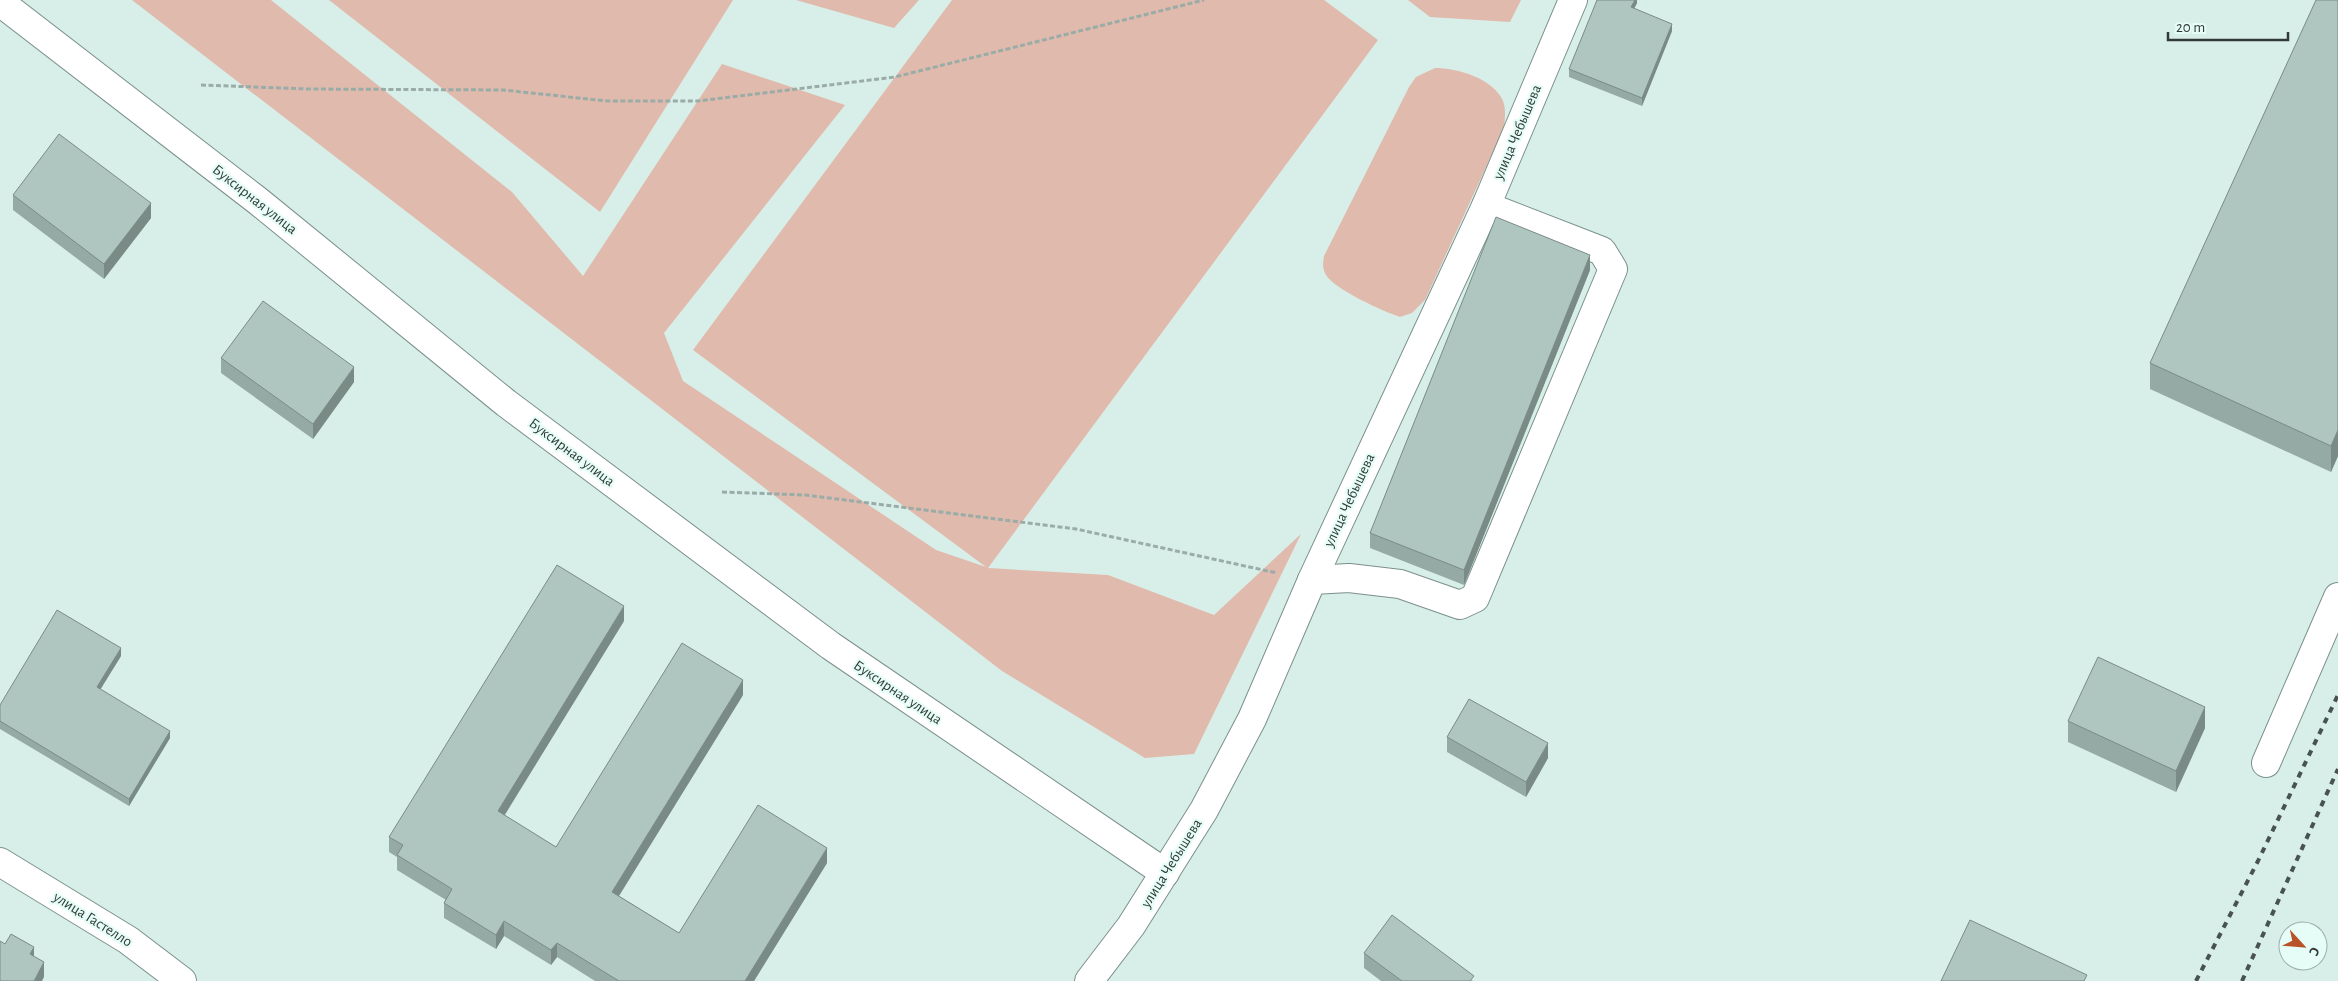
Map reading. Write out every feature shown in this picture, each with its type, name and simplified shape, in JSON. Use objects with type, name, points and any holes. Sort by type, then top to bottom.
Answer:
[{"type":"street","name":"улица Чебышева","points":[[1089,981],[1131,926],[1165,873],[1204,810],[1252,719],[1312,580],[1486,206],[1573,0]]},
{"type":"street","name":"Буксирная улица","points":[[0,2],[258,201],[506,403],[831,646],[1165,873]]},
{"type":"street","points":[[1312,580],[1349,578],[1400,584],[1460,605],[1475,598],[1612,269],[1602,251],[1486,206]]},
{"type":"street","points":[[2266,764],[2338,596]]},
{"type":"street","name":"улица Гастелло","points":[[0,862],[128,940],[182,981]]},
{"type":"path","points":[[201,85],[308,89],[504,90],[607,101],[698,101],[895,76],[1204,0]]},
{"type":"path","points":[[722,492],[805,495],[1076,529],[1312,580]]},
{"type":"shaded area","points":[[132,0],[271,0],[512,192],[583,276],[722,64],[845,105],[664,333],[683,381],[936,550],[986,567],[693,350],[952,0],[1324,0],[1378,40],[988,568],[1108,575],[1214,615],[1301,534],[1194,754],[1145,758],[1002,671]]},
{"type":"shaded area","points":[[329,0],[733,0],[600,212]]},
{"type":"shaded area","points":[[796,0],[919,0],[894,28]]},
{"type":"shaded area","points":[[1408,0],[1521,0],[1510,22],[1430,17]]},
{"type":"shaded area","points":[[1435,68],[1464,72],[1483,80],[1491,86],[1498,93],[1504,104],[1504,128],[1425,300],[1412,313],[1400,317],[1349,293],[1331,281],[1323,267],[1324,256],[1409,87],[1416,77]]},
{"type":"building","points":[[1597,0],[1635,0],[1631,7],[1672,24],[1642,98],[1569,69]]},
{"type":"building","points":[[2316,0],[2338,0],[2338,430],[2331,446],[2150,363]]},
{"type":"building","points":[[59,134],[151,203],[104,264],[13,195]]},
{"type":"building","points":[[1496,217],[1590,255],[1464,570],[1370,533]]},
{"type":"building","points":[[263,301],[354,367],[313,424],[221,358]]},
{"type":"building","points":[[557,565],[624,606],[498,811],[556,847],[682,643],[743,680],[612,892],[679,933],[758,805],[827,848],[745,981],[619,981],[557,943],[551,950],[504,921],[496,935],[444,903],[452,889],[397,855],[403,845],[389,837]]},
{"type":"building","points":[[57,610],[121,648],[97,687],[170,731],[129,799],[0,721],[0,705]]},
{"type":"building","points":[[2098,657],[2205,707],[2176,771],[2068,721]]},
{"type":"building","points":[[1469,699],[1548,743],[1526,782],[1447,737]]},
{"type":"building","points":[[1392,915],[1474,976],[1470,981],[1402,981],[1364,953]]},
{"type":"building","points":[[1970,920],[2087,975],[2084,981],[1941,981]]},
{"type":"building","points":[[11,934],[34,947],[30,954],[44,962],[34,981],[0,981],[0,941],[5,944]]},
{"type":"railway","points":[[2196,981],[2258,861],[2338,695]]},
{"type":"railway","points":[[2242,981],[2338,769]]}]
